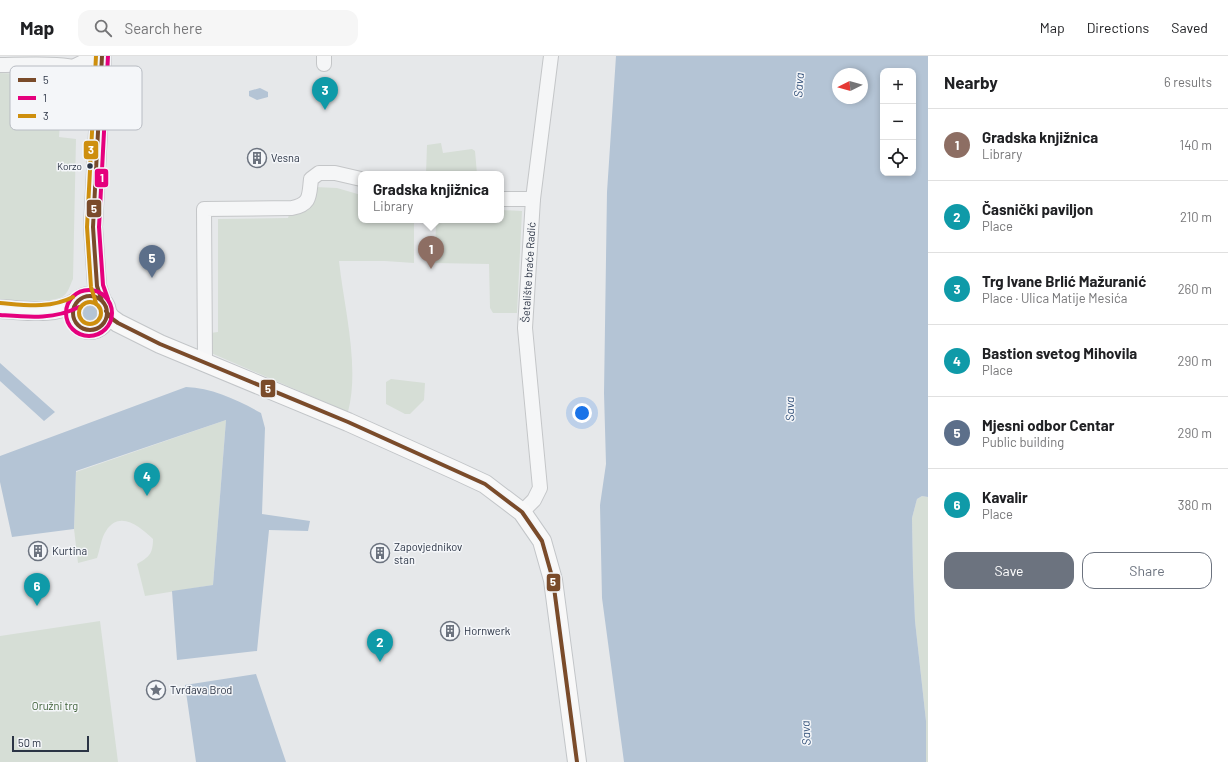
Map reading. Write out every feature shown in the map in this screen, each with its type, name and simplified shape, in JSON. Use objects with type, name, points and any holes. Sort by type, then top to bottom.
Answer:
[{"type":"main road","points":[[101,66],[102,56]]},
{"type":"main road","points":[[76,323],[73,312],[86,282],[93,227],[98,130]]},
{"type":"main road","points":[[93,227],[97,286],[104,306],[111,318],[118,323],[160,344]]},
{"type":"main road","points":[[0,309],[52,310],[66,308],[78,300],[92,296],[104,306]]},
{"type":"main road","points":[[95,329],[104,322],[104,306]]},
{"type":"main road","points":[[0,318],[65,320],[76,323],[84,329],[109,330],[160,344],[205,361],[457,471],[485,484],[522,512],[542,541],[554,580],[577,762]]},
{"type":"street","points":[[0,65],[75,66],[95,56]]},
{"type":"street","name":"Šetalište braće Radić","points":[[522,512],[534,500],[540,488],[525,328],[533,199],[550,56]]},
{"type":"street","points":[[205,361],[204,209],[292,208],[305,204],[308,199],[311,179],[319,173],[335,173],[358,178]]},
{"type":"street","points":[[504,198],[533,199]]},
{"type":"green space","points":[[0,73],[10,73],[10,130],[60,130],[59,137],[76,139],[73,279],[69,289],[66,294],[57,299],[41,301],[0,300]]},
{"type":"green space","points":[[441,143],[443,153],[472,149],[475,151],[477,171],[426,171],[427,145]]},
{"type":"green space","points":[[315,187],[337,188],[358,194],[358,223],[414,223],[414,263],[385,261],[339,261],[352,356],[351,394],[348,412],[211,353],[210,333],[218,332],[218,219],[288,218],[290,212]]},
{"type":"green space","points":[[504,210],[522,211],[517,313],[493,313],[490,308],[489,264],[435,263],[436,223],[504,223]]},
{"type":"green space","points":[[89,302],[93,303],[99,309],[99,317],[93,323],[89,324],[85,323],[79,317],[78,313],[79,309],[85,303]]},
{"type":"green space","points":[[391,379],[425,383],[424,400],[410,414],[405,414],[386,404],[386,382]]},
{"type":"green space","points":[[226,420],[213,585],[145,596],[137,564],[150,554],[153,539],[137,526],[124,521],[118,521],[106,531],[97,558],[78,563],[74,529],[76,472]]},
{"type":"green space","points":[[922,496],[928,497],[928,762],[926,762],[926,721],[915,621],[913,572],[912,518],[917,499]]},
{"type":"green space","name":"Oružni trg","points":[[100,621],[118,762],[0,762],[0,636]]},
{"type":"water","name":"Sava","points":[[616,56],[928,56],[928,497],[922,496],[917,499],[912,518],[915,621],[926,721],[926,762],[624,762],[602,598],[600,505],[606,464],[604,393],[607,192]]},
{"type":"water","points":[[260,88],[268,92],[268,97],[257,100],[249,96],[249,91]]},
{"type":"water","points":[[90,306],[95,308],[97,313],[95,318],[90,320],[85,318],[83,313],[85,308]]},
{"type":"water","points":[[0,363],[55,412],[44,421],[0,381]]},
{"type":"water","points":[[186,387],[215,392],[261,413],[265,428],[262,514],[310,521],[308,531],[269,530],[257,651],[177,660],[172,591],[213,585],[226,420],[76,471],[74,529],[12,537],[0,482],[0,456]]},
{"type":"water","points":[[256,674],[286,762],[196,762],[185,685]]},
{"type":"transit line","name":"3","points":[[95,66],[96,56]]},
{"type":"transit line","name":"5","points":[[101,66],[102,56]]},
{"type":"transit line","name":"1","points":[[107,66],[108,56]]},
{"type":"transit line","name":"3","points":[[92,130],[87,227],[91,287],[96,303]]},
{"type":"transit line","name":"5","points":[[98,130],[93,227],[97,286],[102,301]]},
{"type":"transit line","name":"1","points":[[104,130],[99,227],[103,285],[108,299]]},
{"type":"transit line","name":"1","points":[[89,290],[102,294],[108,300],[112,313],[108,326],[102,332],[89,336],[76,332],[70,326],[66,313],[70,300],[76,294],[89,290]]},
{"type":"transit line","name":"5","points":[[90,296],[96,297],[102,301],[106,307],[107,313],[106,319],[102,325],[96,329],[90,330],[84,329],[78,325],[74,319],[73,313],[74,307],[78,301],[84,297],[90,296]]},
{"type":"transit line","name":"3","points":[[0,303],[46,305],[64,301],[73,297]]},
{"type":"transit line","name":"3","points":[[90,302],[98,305],[101,313],[98,321],[90,324],[82,321],[79,313],[82,305],[90,302]]},
{"type":"transit line","name":"1","points":[[0,315],[30,317],[50,316],[79,307]]},
{"type":"transit line","name":"5","points":[[106,311],[111,318],[118,323],[160,344],[348,422],[485,484],[522,512],[542,541],[553,580],[577,762]]},
{"type":"place","name":"Trg Ivane Brlić Mažuranić","points":[[325,110]]},
{"type":"place","name":"Vesna","points":[[257,158]]},
{"type":"place","name":"Korzo","points":[[90,166]]},
{"type":"place","name":"Gradska knjižnica","points":[[431,269]]},
{"type":"place","name":"Mjesni odbor Centar","points":[[152,278]]},
{"type":"place","name":"Bastion svetog Mihovila","points":[[147,496]]},
{"type":"place","name":"Kurtina","points":[[38,551]]},
{"type":"place","name":"Zapovjednikov stan","points":[[380,553]]},
{"type":"place","name":"Kavalir","points":[[37,606]]},
{"type":"place","name":"Hornwerk","points":[[450,631]]},
{"type":"place","name":"Časnički paviljon","points":[[380,662]]},
{"type":"place","name":"Tvrđava Brod","points":[[156,690]]}]
